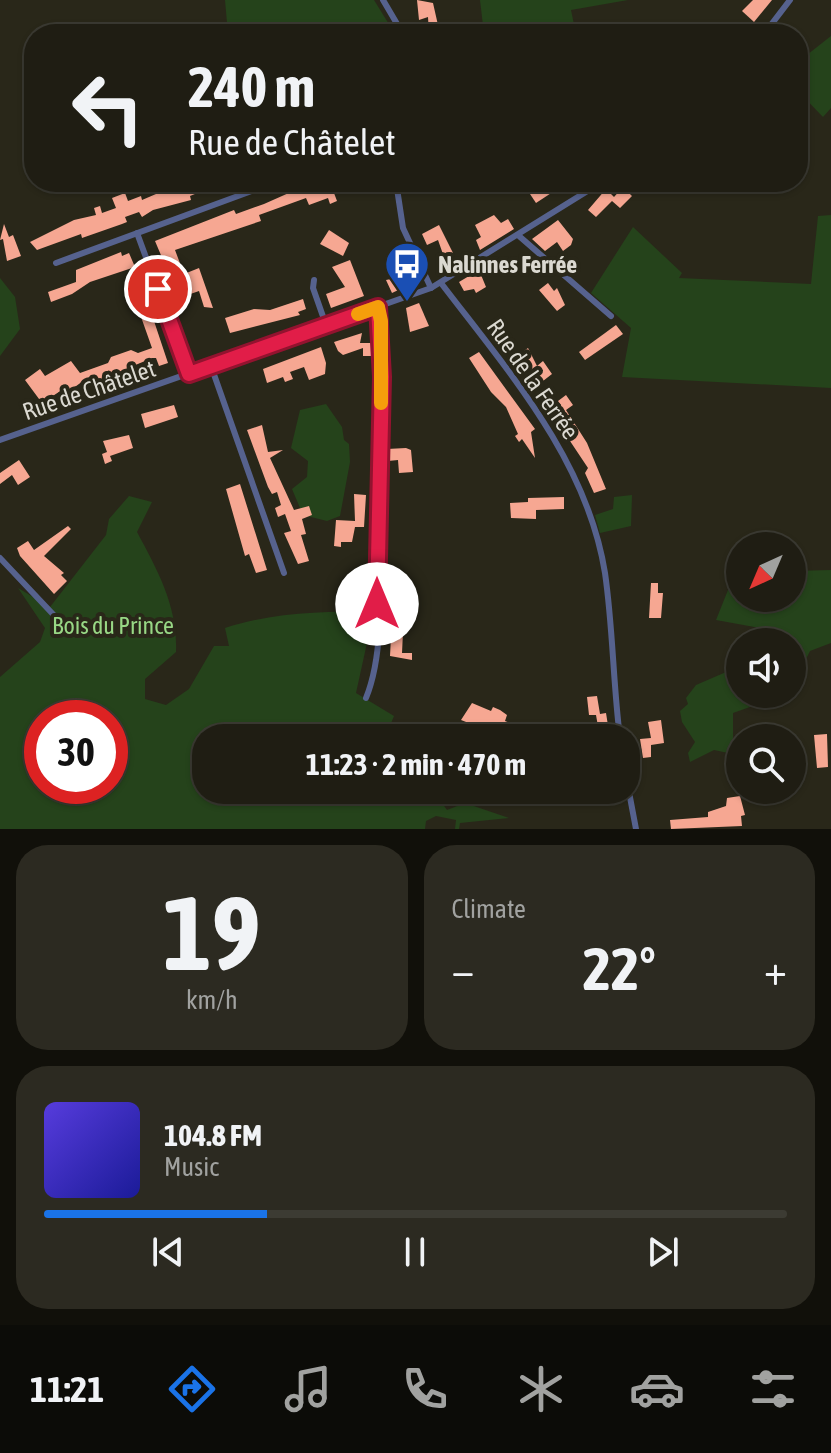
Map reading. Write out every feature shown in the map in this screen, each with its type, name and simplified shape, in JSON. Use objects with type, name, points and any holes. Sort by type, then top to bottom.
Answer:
[{"type":"street","points":[[383,0],[397,24]]},
{"type":"street","points":[[772,24],[790,0]]},
{"type":"street","points":[[56,263],[249,192]]},
{"type":"street","points":[[398,192],[403,228],[431,288]]},
{"type":"street","name":"Rue de Châtelet","points":[[0,440],[431,288],[587,192]]},
{"type":"street","points":[[137,233],[189,374]]},
{"type":"street","points":[[519,236],[611,316]]},
{"type":"street","points":[[314,280],[313,288],[326,325]]},
{"type":"street","name":"Rue de la Ferrée","points":[[441,283],[553,433],[573,472],[605,573],[619,724]]},
{"type":"street","points":[[366,698],[374,676],[379,633],[382,377],[378,307]]},
{"type":"street","points":[[211,366],[284,573]]},
{"type":"street","points":[[0,558],[66,628]]},
{"type":"street","points":[[631,804],[636,829]]},
{"type":"green space","points":[[225,0],[374,0],[389,24],[227,24]]},
{"type":"green space","points":[[480,0],[628,0],[571,10],[574,24],[483,24]]},
{"type":"green space","points":[[831,36],[831,108],[823,117],[808,101],[808,54]]},
{"type":"green space","points":[[831,215],[831,388],[622,377],[631,328],[591,293],[633,227],[682,273],[679,278],[811,284],[818,216]]},
{"type":"green space","points":[[0,278],[15,297],[20,329],[0,356]]},
{"type":"green space","points":[[326,404],[342,427],[344,440],[349,444],[350,462],[340,516],[327,521],[303,515],[292,489],[307,477],[308,461],[291,448],[300,410]]},
{"type":"green space","points":[[632,495],[631,526],[600,533],[595,515],[613,509],[614,497]]},
{"type":"green space","name":"Bois du Prince","points":[[129,496],[152,502],[137,532],[170,605],[176,652],[145,679],[145,699],[166,705],[189,689],[214,646],[229,646],[225,628],[280,616],[374,611],[356,693],[394,716],[391,724],[192,724],[192,804],[443,804],[447,810],[468,804],[509,818],[460,823],[459,829],[455,829],[456,820],[436,816],[426,821],[425,829],[0,829],[0,677],[40,642],[45,628],[18,588],[50,607],[106,535],[109,519]]},
{"type":"green space","points":[[831,570],[831,643],[810,651],[806,659],[806,628],[760,628],[716,620],[726,595],[726,612],[806,612],[806,571]]},
{"type":"green space","points":[[726,672],[726,708],[747,708],[733,713],[733,724],[726,724],[726,753],[714,750],[690,762],[688,753],[695,742],[682,722],[680,711],[688,704],[686,698],[696,685]]},
{"type":"building","points":[[417,0],[433,3],[438,24],[428,24],[428,17],[419,20]]},
{"type":"building","points":[[753,0],[772,0],[754,22],[742,11]]},
{"type":"building","points":[[200,192],[190,196],[191,200],[153,210],[142,217],[139,212],[125,217],[127,222],[82,238],[81,234],[37,250],[30,242],[74,220],[96,215],[94,208],[100,206],[102,213],[116,208],[112,198],[125,193],[128,201],[141,196],[142,200],[156,194]]},
{"type":"building","points":[[291,192],[337,192],[334,193],[337,201],[330,204],[328,198],[309,205],[306,198],[259,215],[261,221],[175,250],[184,274],[199,268],[213,308],[204,307],[199,291],[179,298],[155,241],[234,210],[236,214]]},
{"type":"building","points":[[529,192],[553,192],[536,203]]},
{"type":"building","points":[[603,192],[614,197],[618,192],[628,192],[632,196],[620,208],[612,201],[596,217],[588,210]]},
{"type":"building","points":[[494,215],[501,223],[508,219],[514,229],[480,250],[476,240],[481,237],[475,225]]},
{"type":"building","points":[[558,220],[573,239],[571,245],[563,251],[557,242],[545,251],[532,239]]},
{"type":"building","points":[[4,224],[9,237],[13,235],[21,256],[7,261],[3,239],[0,240]]},
{"type":"building","points":[[439,225],[453,253],[444,257],[438,240],[427,245],[422,234]]},
{"type":"building","points":[[329,230],[349,243],[343,256],[320,244]]},
{"type":"building","points":[[121,252],[122,256],[129,253],[135,267],[90,282],[72,294],[51,302],[48,292],[76,282],[76,270]]},
{"type":"building","points":[[350,260],[364,296],[331,308],[326,294],[345,287],[332,267]]},
{"type":"building","points":[[408,270],[413,283],[392,293],[386,280],[391,279],[389,274],[395,271],[397,276]]},
{"type":"building","points":[[479,270],[486,287],[476,293],[474,289],[464,291],[459,282]]},
{"type":"building","points":[[139,276],[168,363],[159,366],[156,358],[152,358],[86,386],[83,381],[68,392],[65,388],[42,403],[25,380],[40,369],[45,376],[71,361],[80,373],[131,350],[138,353],[152,348],[128,280]]},
{"type":"building","points":[[548,283],[554,291],[557,288],[565,305],[557,311],[539,290]]},
{"type":"building","points":[[303,299],[306,309],[298,312],[300,315],[230,333],[225,318],[254,309],[270,310]]},
{"type":"building","points":[[419,303],[429,326],[410,332],[406,308]]},
{"type":"building","points":[[616,325],[623,334],[585,360],[579,352]]},
{"type":"building","points":[[362,333],[360,343],[374,343],[373,356],[363,356],[363,348],[343,355],[338,351],[334,342]]},
{"type":"building","points":[[321,347],[326,363],[325,374],[309,380],[304,367],[290,372],[293,379],[285,382],[283,377],[267,383],[263,369]]},
{"type":"building","points":[[528,348],[537,366],[543,361],[552,374],[543,381],[517,356]]},
{"type":"building","points":[[479,352],[535,429],[531,432],[535,458],[522,439],[519,442],[515,436],[518,434],[506,407],[491,392],[469,358]]},
{"type":"building","points":[[566,395],[573,405],[566,410],[587,443],[606,489],[594,493],[585,473],[588,468],[568,438],[573,435],[561,418],[555,422],[549,413],[561,405],[558,401]]},
{"type":"building","points":[[174,405],[178,417],[145,428],[141,414]]},
{"type":"building","points":[[262,425],[268,452],[283,450],[270,458],[294,510],[309,506],[312,515],[302,519],[306,534],[301,535],[309,561],[298,564],[284,533],[291,531],[285,514],[278,517],[275,508],[281,505],[277,492],[272,494],[268,487],[247,430]]},
{"type":"building","points":[[129,435],[133,448],[110,456],[112,461],[105,464],[102,454],[107,452],[103,441]]},
{"type":"building","points":[[387,449],[411,450],[413,472],[399,473],[398,460],[388,461]]},
{"type":"building","points":[[19,460],[30,477],[18,485],[12,475],[0,484],[0,473]]},
{"type":"building","points":[[240,484],[267,570],[256,573],[249,554],[245,556],[226,489]]},
{"type":"building","points":[[354,494],[366,495],[364,527],[355,527],[352,542],[341,542],[341,547],[334,546],[336,520],[355,521]]},
{"type":"building","points":[[564,497],[564,509],[536,510],[536,519],[511,518],[510,503],[528,502],[528,498]]},
{"type":"building","points":[[68,526],[71,529],[44,556],[64,573],[61,575],[67,581],[54,594],[20,556],[17,548],[28,541],[34,550]]},
{"type":"building","points":[[651,583],[658,583],[658,593],[663,593],[661,618],[649,618]]},
{"type":"building","points":[[393,599],[412,600],[412,612],[404,611],[402,653],[412,653],[412,660],[390,656]]},
{"type":"building","points":[[597,696],[600,714],[606,713],[608,724],[598,724],[596,715],[589,715],[587,697]]},
{"type":"building","points":[[472,703],[491,711],[493,707],[500,710],[507,715],[505,721],[513,724],[471,724],[461,720]]},
{"type":"building","points":[[661,720],[664,743],[651,745],[651,757],[643,758],[640,739],[651,738],[648,722]]},
{"type":"building","points":[[827,734],[828,767],[817,768],[814,735]]},
{"type":"building","points":[[742,804],[745,815],[741,816],[742,826],[671,829],[670,820],[708,817],[708,812]]},
{"type":"slow traffic","points":[[358,314],[378,307],[381,321],[381,403]]},
{"type":"place","name":"Nalinnes Ferrée","points":[[407,303]]},
{"type":"route","points":[[158,289],[189,374],[378,307],[382,377],[377,604]]}]
